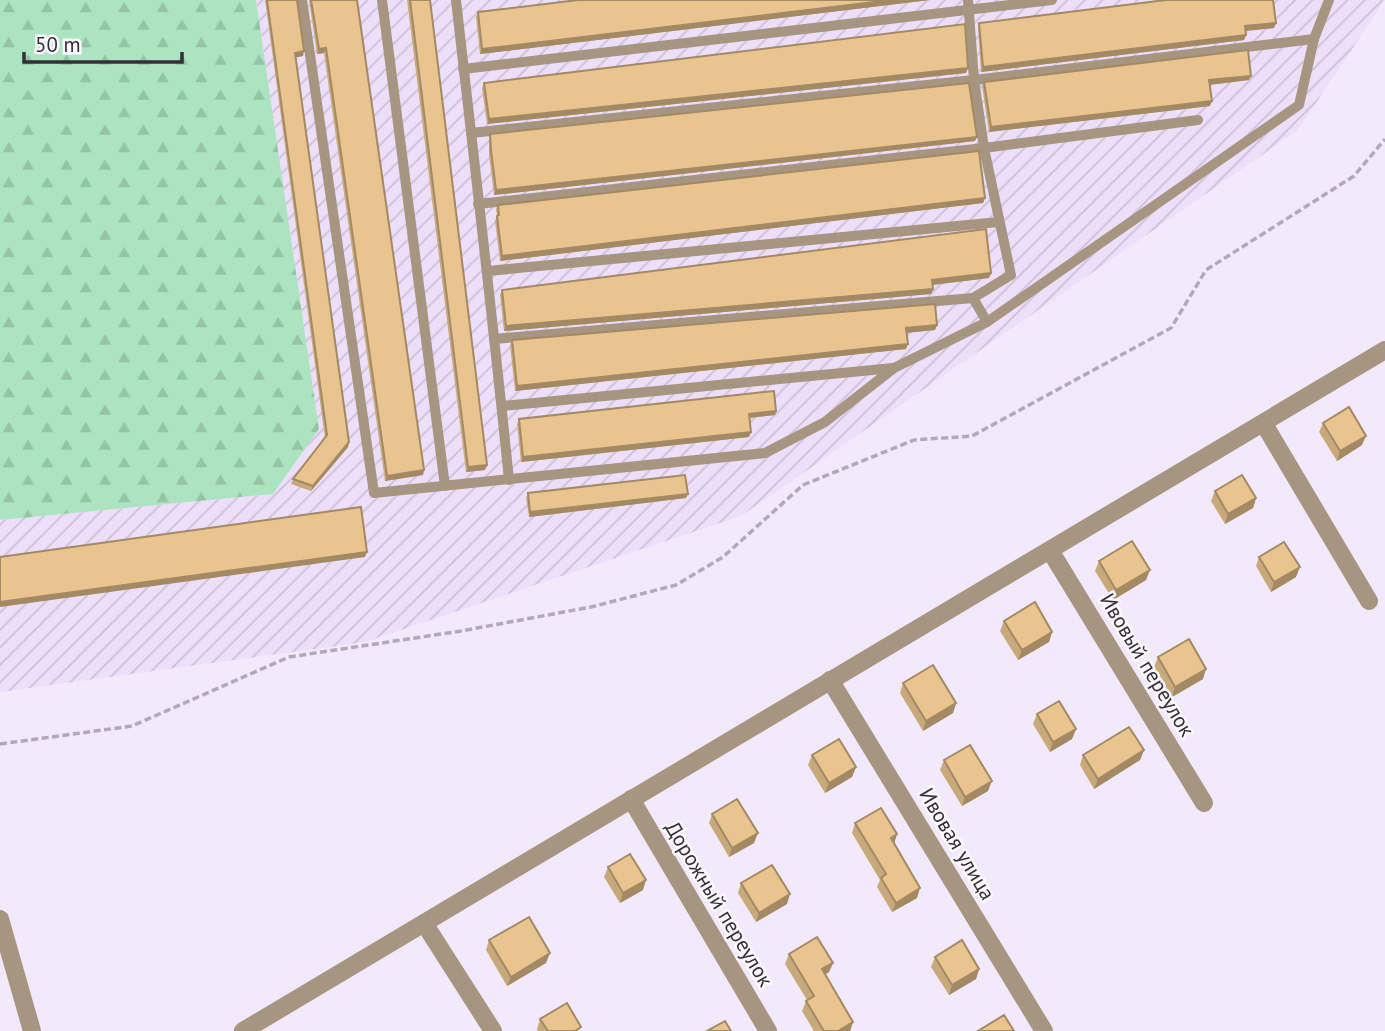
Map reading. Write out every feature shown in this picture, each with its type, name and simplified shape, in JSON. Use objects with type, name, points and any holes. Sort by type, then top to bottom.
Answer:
[{"type":"street","points":[[243,1031],[1385,351]]},
{"type":"street","points":[[1264,424],[1369,601]]},
{"type":"street","name":"Ивовый переулок","points":[[1051,552],[1204,803]]},
{"type":"street","name":"Ивовая улица","points":[[831,680],[1044,1031]]},
{"type":"street","name":"Дорожный переулок","points":[[631,800],[768,1031]]},
{"type":"street","points":[[0,919],[32,1031]]},
{"type":"street","points":[[424,923],[493,1031]]},
{"type":"lane","points":[[302,0],[374,493],[765,453],[825,422],[894,368],[987,321],[1299,105],[1314,39],[1329,0]]},
{"type":"lane","points":[[382,0],[445,486]]},
{"type":"lane","points":[[456,0],[509,480]]},
{"type":"lane","points":[[463,69],[968,5],[1052,0]]},
{"type":"lane","points":[[494,339],[973,298],[1011,275],[984,148],[974,80],[968,5]]},
{"type":"lane","points":[[471,134],[974,80],[1314,39]]},
{"type":"lane","points":[[478,204],[984,148],[1198,120]]},
{"type":"lane","points":[[488,271],[999,222]]},
{"type":"lane","points":[[973,298],[987,321]]},
{"type":"lane","points":[[502,406],[894,368]]},
{"type":"path","points":[[0,744],[132,726],[289,657],[461,631],[591,607],[676,585],[723,557],[803,485],[914,440],[972,436],[1171,328],[1206,270],[1354,176],[1385,139]]},
{"type":"shaded area","points":[[256,0],[1385,0],[1298,130],[741,516],[365,642],[0,692],[0,520],[272,494],[319,429]]},
{"type":"green space","points":[[0,0],[256,0],[319,429],[273,494],[0,520]]},
{"type":"building","points":[[267,0],[297,0],[304,51],[295,53],[349,442],[313,486],[293,479],[327,435]]},
{"type":"building","points":[[311,0],[357,0],[424,470],[387,476],[326,48],[319,49]]},
{"type":"building","points":[[410,0],[430,0],[487,465],[468,467]]},
{"type":"building","points":[[578,0],[891,0],[482,49],[478,12]]},
{"type":"building","points":[[1166,0],[1273,0],[1276,23],[1245,26],[1246,35],[983,67],[979,23]]},
{"type":"building","points":[[965,24],[968,68],[489,119],[484,83]]},
{"type":"building","points":[[1248,50],[1251,76],[1209,80],[1212,101],[991,127],[984,82]]},
{"type":"building","points":[[969,83],[977,137],[496,190],[490,134]]},
{"type":"building","points":[[979,151],[985,198],[502,256],[498,205]]},
{"type":"building","points":[[986,229],[991,273],[932,280],[933,289],[506,326],[502,290]]},
{"type":"building","points":[[935,304],[937,325],[906,328],[908,344],[517,386],[512,340]]},
{"type":"building","points":[[774,391],[776,411],[749,414],[751,432],[523,457],[519,419]]},
{"type":"building","points":[[1349,407],[1366,436],[1340,451],[1323,423]]},
{"type":"building","points":[[685,475],[688,494],[530,512],[528,493]]},
{"type":"building","points":[[1242,475],[1256,498],[1228,514],[1215,491]]},
{"type":"building","points":[[361,507],[367,552],[0,602],[0,557]]},
{"type":"building","points":[[1132,541],[1150,570],[1116,590],[1099,561]]},
{"type":"building","points":[[1284,542],[1300,567],[1274,582],[1259,557]]},
{"type":"building","points":[[1035,602],[1052,632],[1022,650],[1004,621]]},
{"type":"building","points":[[1189,639],[1206,669],[1175,687],[1158,657]]},
{"type":"building","points":[[933,665],[956,703],[926,721],[903,683]]},
{"type":"building","points":[[1059,701],[1076,729],[1053,742],[1037,714]]},
{"type":"building","points":[[1129,727],[1144,750],[1098,779],[1083,755]]},
{"type":"building","points":[[839,739],[856,767],[829,783],[812,755]]},
{"type":"building","points":[[970,745],[992,781],[965,797],[944,760]]},
{"type":"building","points":[[737,799],[758,833],[732,848],[712,814]]},
{"type":"building","points":[[881,808],[897,834],[891,838],[920,888],[896,903],[881,878],[886,874],[855,823]]},
{"type":"building","points":[[630,854],[646,880],[623,893],[608,867]]},
{"type":"building","points":[[772,865],[790,894],[759,913],[741,883]]},
{"type":"building","points":[[529,917],[550,953],[511,977],[489,940]]},
{"type":"building","points":[[817,937],[833,963],[822,969],[853,1022],[838,1031],[824,1031],[806,1001],[814,996],[789,954]]},
{"type":"building","points":[[962,940],[979,969],[952,985],[935,957]]},
{"type":"building","points":[[567,1003],[581,1027],[575,1031],[548,1031],[540,1019]]},
{"type":"building","points":[[1004,1015],[1014,1031],[978,1031]]},
{"type":"building","points":[[725,1021],[731,1031],[707,1031]]}]
